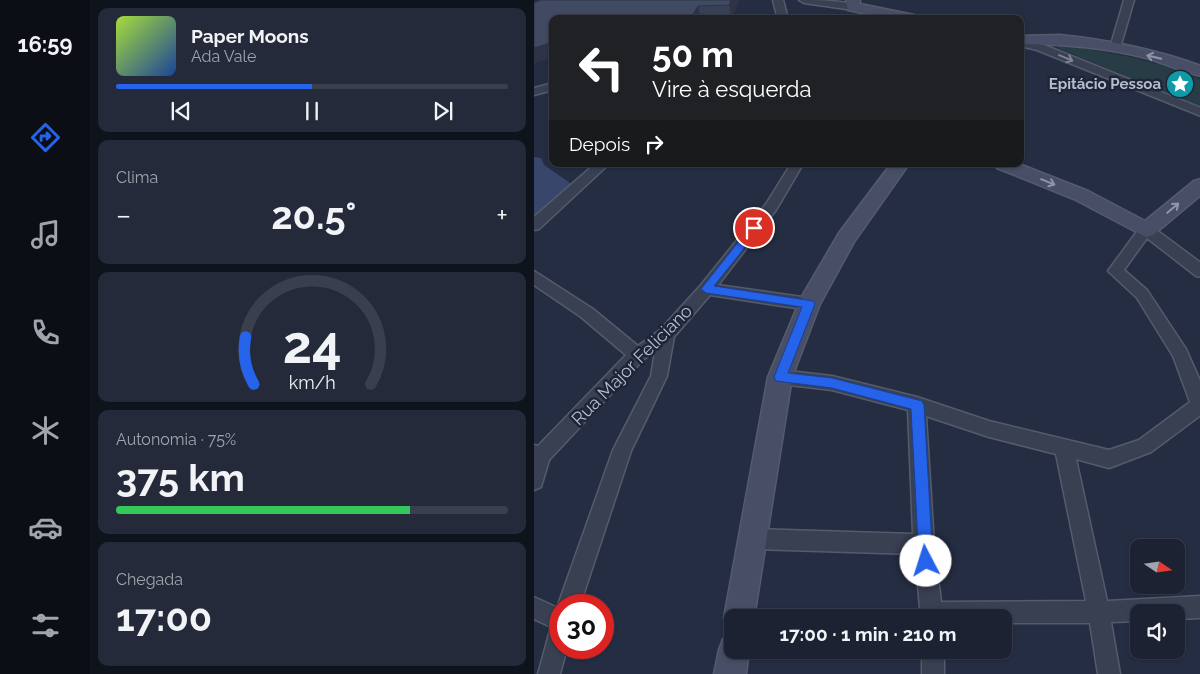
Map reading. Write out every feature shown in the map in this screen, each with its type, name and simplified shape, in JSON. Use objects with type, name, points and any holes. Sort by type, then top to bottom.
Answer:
[{"type":"main road","points":[[853,4],[893,8],[906,15]]},
{"type":"main road","points":[[1024,41],[1066,40],[1115,48],[1167,60],[1200,72]]},
{"type":"main road","points":[[741,609],[780,377],[809,304],[846,238],[898,167]]},
{"type":"main road","points":[[1011,167],[1081,195],[1146,230],[1200,185]]},
{"type":"main road","points":[[730,674],[732,659]]},
{"type":"street","points":[[778,0],[782,15]]},
{"type":"street","points":[[804,0],[853,4]]},
{"type":"street","points":[[1115,48],[1126,1]]},
{"type":"street","points":[[1024,42],[1040,47],[1200,113]]},
{"type":"street","points":[[534,92],[549,87]]},
{"type":"street","points":[[534,92],[549,95]]},
{"type":"street","points":[[534,225],[600,167]]},
{"type":"street","name":"Rua Major Feliciano","points":[[536,456],[593,404],[637,355],[666,335],[706,289],[771,207],[795,167]]},
{"type":"street","points":[[780,377],[832,383],[917,405],[989,429],[1110,459],[1145,446],[1200,405],[1180,354],[1142,294],[1115,271],[1146,230],[1200,272]]},
{"type":"street","points":[[534,277],[587,313],[637,355]]},
{"type":"street","points":[[706,289],[809,304]]},
{"type":"street","points":[[573,594],[622,450],[659,376],[666,335]]},
{"type":"street","points":[[917,405],[924,544],[931,609]]},
{"type":"street","points":[[1064,447],[1109,674]]},
{"type":"street","points":[[534,481],[536,456]]},
{"type":"street","points":[[753,539],[924,544]]},
{"type":"street","points":[[1012,614],[1200,607]]},
{"type":"street","points":[[534,608],[549,615]]},
{"type":"street","points":[[549,674],[553,659]]},
{"type":"street","points":[[932,659],[933,674]]},
{"type":"shaded area","points":[[1056,44],[1147,61],[1200,79],[1200,106],[1058,48]]},
{"type":"water","points":[[534,157],[541,158],[544,165],[573,185],[534,217]]},
{"type":"building","points":[[541,0],[731,0],[729,5],[698,6],[692,15],[549,15],[549,43],[534,48],[534,3]]},
{"type":"place","name":"Epitácio Pessoa","points":[[1180,84]]},
{"type":"route","points":[[754,228],[706,289],[809,304],[780,377],[832,383],[917,405],[926,561]]}]
